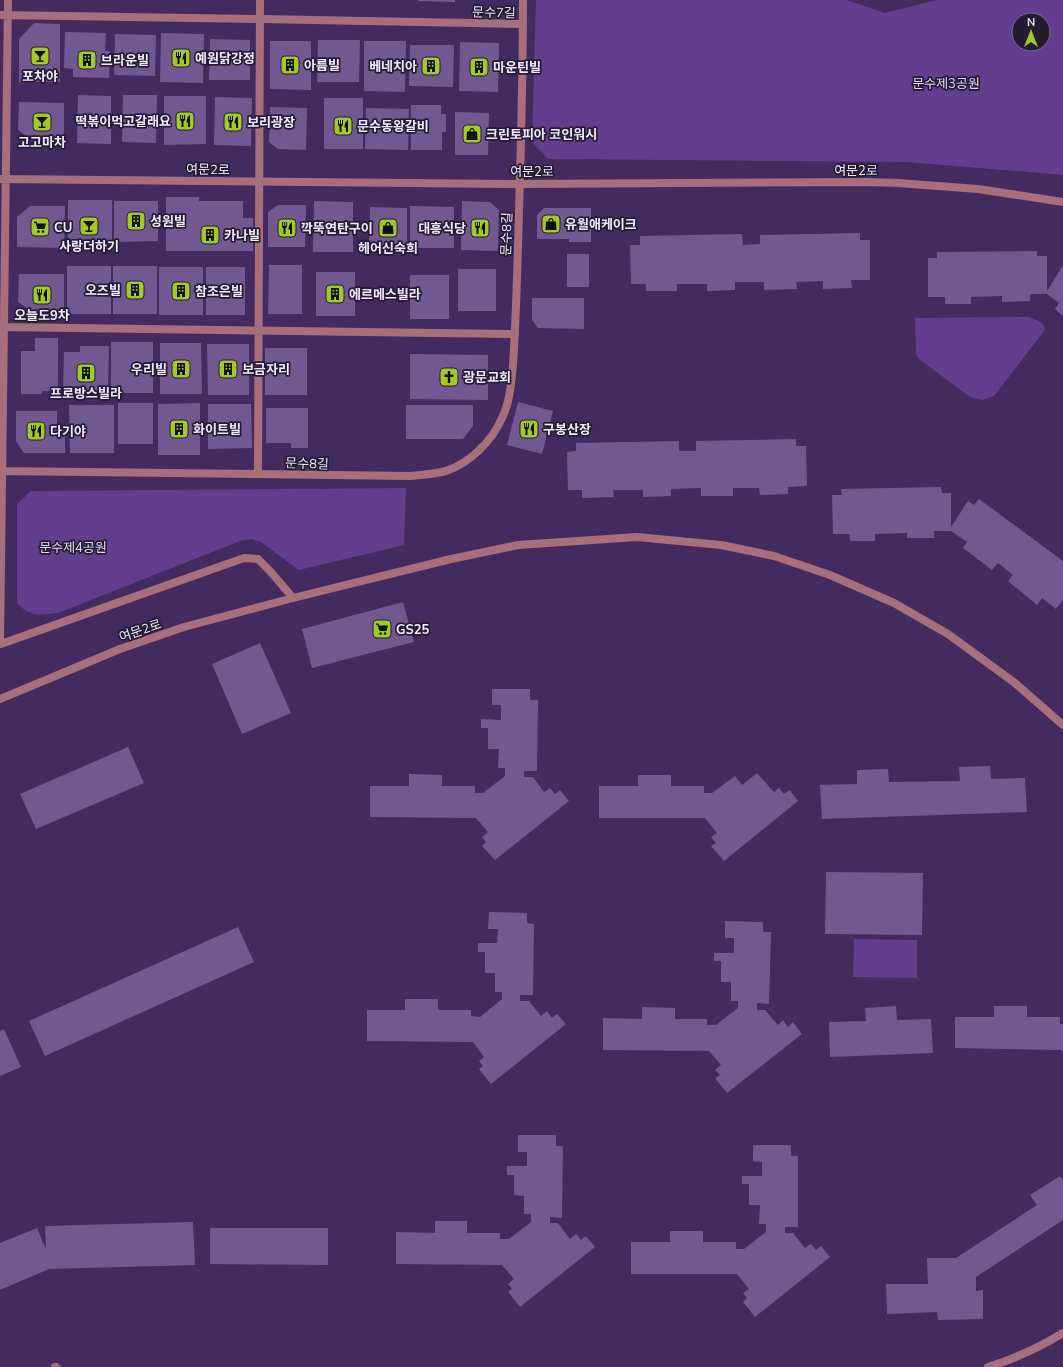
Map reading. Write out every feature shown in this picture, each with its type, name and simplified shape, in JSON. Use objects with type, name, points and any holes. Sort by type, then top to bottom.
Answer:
[{"type":"street","points":[[8,0],[4,15],[0,644],[244,558],[258,559],[293,598]]},
{"type":"street","points":[[258,474],[260,0]]},
{"type":"street","name":"문수7길","points":[[520,184],[523,0]]},
{"type":"street","name":"문수7길","points":[[4,15],[523,24]]},
{"type":"street","name":"여문2로","points":[[3,178],[520,184],[898,183],[978,189],[1063,202]]},
{"type":"street","name":"문수8길","points":[[1,471],[410,476],[429,475],[448,470],[464,462],[478,452],[491,436],[502,420],[507,407],[510,392],[515,334],[520,184]]},
{"type":"street","points":[[2,327],[515,334]]},
{"type":"street","name":"여문2로","points":[[0,699],[120,649],[177,629],[293,598],[451,559],[518,545],[638,537],[721,545],[774,556],[830,575],[894,603],[948,634],[1014,683],[1063,725]]},
{"type":"street","points":[[988,1367],[1020,1355],[1050,1341],[1063,1333]]},
{"type":"green space","name":"문수제3공원","points":[[536,0],[847,0],[885,13],[937,0],[1063,0],[1063,175],[906,162],[548,159],[532,142]]},
{"type":"green space","points":[[1029,317],[1042,323],[1045,330],[994,396],[982,400],[970,397],[918,358],[916,353],[915,318]]},
{"type":"green space","name":"문수제4공원","points":[[406,488],[404,545],[299,570],[261,542],[252,539],[240,541],[58,613],[30,613],[21,608],[17,603],[17,504],[31,491]]},
{"type":"green space","points":[[854,939],[917,940],[917,978],[853,977]]},
{"type":"building","points":[[455,0],[455,2],[418,1]]},
{"type":"building","points":[[34,23],[60,24],[60,82],[19,82],[19,39]]},
{"type":"building","name":"브라운빌","points":[[65,32],[106,33],[105,51],[110,51],[109,78],[73,77],[73,69],[64,68]]},
{"type":"building","points":[[161,33],[204,34],[203,83],[160,82]]},
{"type":"building","points":[[115,34],[156,35],[155,76],[114,75]]},
{"type":"building","points":[[210,39],[250,40],[250,80],[209,80]]},
{"type":"building","points":[[318,40],[360,40],[359,82],[317,82]]},
{"type":"building","name":"아름빌","points":[[270,41],[311,41],[311,90],[270,89]]},
{"type":"building","points":[[364,41],[406,41],[405,92],[364,91]]},
{"type":"building","name":"마운틴빌","points":[[460,42],[499,43],[498,92],[459,91]]},
{"type":"building","name":"베네치아","points":[[410,45],[454,45],[453,87],[409,86]]},
{"type":"building","points":[[78,95],[111,96],[111,144],[77,143]]},
{"type":"building","points":[[123,95],[157,95],[156,143],[122,142]]},
{"type":"building","points":[[164,96],[206,96],[206,144],[164,145]]},
{"type":"building","points":[[215,97],[252,98],[251,146],[214,145]]},
{"type":"building","points":[[324,98],[363,98],[363,149],[324,149]]},
{"type":"building","points":[[19,102],[64,103],[64,141],[33,141],[18,130]]},
{"type":"building","points":[[411,105],[441,105],[441,114],[446,114],[446,132],[442,132],[442,150],[411,150]]},
{"type":"building","points":[[270,107],[307,108],[306,150],[278,149],[269,142]]},
{"type":"building","points":[[366,108],[409,109],[408,150],[365,149]]},
{"type":"building","points":[[455,112],[489,113],[488,155],[455,155]]},
{"type":"building","name":"카나빌","points":[[166,197],[199,197],[199,201],[243,201],[243,218],[253,218],[253,251],[166,251]]},
{"type":"building","points":[[68,200],[112,200],[112,249],[68,249]]},
{"type":"building","name":"성원빌","points":[[114,201],[158,201],[158,241],[114,242]]},
{"type":"building","points":[[314,201],[353,202],[353,252],[313,252]]},
{"type":"building","points":[[462,201],[490,202],[499,210],[498,251],[461,250]]},
{"type":"building","points":[[278,205],[306,205],[305,247],[268,247],[268,212]]},
{"type":"building","points":[[30,206],[65,206],[64,248],[17,247],[17,217]]},
{"type":"building","points":[[410,206],[454,207],[454,248],[410,248]]},
{"type":"building","points":[[370,207],[407,208],[407,249],[369,249]]},
{"type":"building","points":[[544,208],[591,208],[591,242],[569,242],[569,239],[537,239],[537,215]]},
{"type":"building","points":[[860,233],[860,240],[870,240],[870,280],[851,280],[852,288],[823,289],[823,281],[796,282],[797,289],[764,290],[764,282],[735,282],[735,290],[707,291],[707,284],[677,284],[677,291],[646,291],[646,284],[631,284],[630,245],[640,245],[640,236],[742,234],[743,245],[760,244],[760,235]]},
{"type":"building","points":[[1037,251],[1037,256],[1047,256],[1047,291],[1063,265],[1063,316],[1055,309],[1059,303],[1047,294],[1030,294],[1030,301],[1002,302],[1002,296],[971,297],[971,304],[945,304],[945,297],[928,297],[928,258],[937,258],[937,252]]},
{"type":"building","points":[[567,254],[589,254],[589,287],[567,287]]},
{"type":"building","points":[[269,265],[302,265],[302,314],[268,314]]},
{"type":"building","points":[[67,266],[111,266],[111,314],[67,314]]},
{"type":"building","name":"오즈빌","points":[[113,266],[157,266],[157,314],[113,314]]},
{"type":"building","name":"참조은빌","points":[[159,267],[203,267],[203,315],[159,315]]},
{"type":"building","points":[[206,267],[245,267],[245,315],[206,315]]},
{"type":"building","points":[[458,269],[496,269],[496,311],[458,311]]},
{"type":"building","name":"에르메스빌라","points":[[316,272],[355,272],[355,316],[316,316]]},
{"type":"building","points":[[19,274],[64,274],[64,313],[33,312],[18,302]]},
{"type":"building","points":[[410,275],[449,275],[449,319],[410,319]]},
{"type":"building","points":[[532,298],[584,298],[584,329],[538,328],[532,320]]},
{"type":"building","points":[[35,338],[58,338],[58,391],[42,391],[42,394],[21,394],[21,351],[35,351]]},
{"type":"building","points":[[111,342],[153,342],[153,393],[111,393]]},
{"type":"building","name":"우리빌","points":[[160,343],[201,343],[202,394],[160,394]]},
{"type":"building","name":"보금자리","points":[[207,344],[249,344],[249,395],[208,395]]},
{"type":"building","name":"프로방스빌라","points":[[80,346],[109,346],[108,393],[63,393],[64,352],[80,352]]},
{"type":"building","points":[[265,348],[307,348],[307,395],[265,395]]},
{"type":"building","name":"광문교회","points":[[410,354],[488,355],[488,400],[410,399]]},
{"type":"building","points":[[518,402],[553,411],[542,454],[507,445]]},
{"type":"building","points":[[118,403],[153,403],[153,444],[118,444]]},
{"type":"building","name":"화이트빌","points":[[200,403],[200,455],[158,455],[158,404]]},
{"type":"building","points":[[208,404],[251,404],[252,448],[208,449]]},
{"type":"building","points":[[69,405],[114,405],[114,453],[70,453]]},
{"type":"building","points":[[406,405],[473,405],[473,426],[463,439],[406,439]]},
{"type":"building","points":[[266,408],[308,408],[308,448],[291,448],[291,443],[266,443]]},
{"type":"building","points":[[16,411],[57,411],[57,429],[65,429],[65,453],[24,453],[16,441]]},
{"type":"building","points":[[796,439],[796,446],[806,446],[807,486],[788,487],[788,494],[760,495],[759,488],[733,488],[733,496],[701,496],[701,488],[671,489],[671,496],[643,497],[643,490],[613,490],[614,497],[582,498],[582,490],[568,490],[567,452],[576,451],[576,443],[679,441],[679,451],[696,451],[696,441]]},
{"type":"building","points":[[941,487],[942,493],[951,493],[951,527],[968,501],[974,505],[979,499],[1063,561],[1063,600],[1056,609],[1042,598],[1037,605],[1008,581],[1013,575],[998,563],[992,570],[963,548],[967,542],[951,531],[934,531],[934,538],[907,538],[907,533],[875,534],[875,541],[850,541],[850,534],[833,534],[832,495],[842,495],[841,489]]},
{"type":"building","points":[[403,602],[414,642],[312,668],[302,629]]},
{"type":"building","points":[[260,643],[291,713],[242,734],[212,664]]},
{"type":"building","points":[[492,689],[530,689],[530,700],[538,700],[537,771],[524,771],[524,777],[533,777],[544,792],[550,788],[555,794],[560,790],[569,801],[495,860],[482,846],[486,842],[482,837],[488,832],[476,818],[370,817],[370,786],[409,786],[409,774],[442,775],[442,786],[475,786],[475,793],[483,793],[505,776],[505,768],[498,768],[499,749],[488,749],[488,728],[481,728],[481,719],[501,720],[501,705],[492,705]]},
{"type":"building","points":[[128,747],[144,783],[36,829],[20,794]]},
{"type":"building","points":[[990,766],[991,779],[1025,778],[1027,812],[822,819],[820,785],[857,784],[857,770],[888,769],[889,782],[960,781],[959,767]]},
{"type":"building","points":[[757,773],[774,792],[779,788],[784,794],[790,790],[798,801],[724,861],[711,846],[716,843],[711,837],[717,833],[705,818],[599,818],[599,786],[638,786],[638,775],[671,775],[671,786],[704,786],[704,793],[712,793],[735,776],[742,785]]},
{"type":"building","points":[[826,872],[923,873],[922,935],[825,934]]},
{"type":"building","points":[[489,912],[527,913],[527,923],[534,924],[533,995],[520,995],[520,1001],[529,1001],[541,1016],[547,1011],[552,1018],[557,1014],[566,1024],[491,1084],[479,1069],[483,1066],[479,1061],[484,1057],[473,1042],[367,1041],[367,1010],[405,1010],[405,999],[438,999],[438,1010],[471,1010],[471,1016],[480,1017],[502,999],[502,992],[495,992],[495,973],[485,973],[485,952],[478,952],[478,943],[497,943],[498,929],[488,929]]},
{"type":"building","points":[[725,921],[763,922],[763,932],[771,932],[769,1004],[757,1003],[757,1010],[765,1010],[778,1025],[783,1020],[788,1027],[793,1022],[802,1034],[727,1093],[715,1078],[720,1075],[715,1070],[721,1065],[709,1051],[603,1050],[603,1018],[642,1019],[642,1007],[675,1008],[675,1019],[707,1019],[707,1025],[716,1025],[738,1008],[738,1001],[731,1001],[731,982],[721,982],[721,961],[714,961],[714,953],[734,953],[734,938],[725,938]]},
{"type":"building","points":[[238,927],[254,962],[45,1056],[29,1021]]},
{"type":"building","points":[[896,1006],[897,1020],[931,1019],[933,1053],[830,1057],[829,1022],[866,1021],[865,1008]]},
{"type":"building","points":[[994,1006],[1027,1006],[1027,1017],[1060,1017],[1060,1024],[1063,1024],[1063,1052],[1061,1050],[955,1048],[955,1017],[994,1017]]},
{"type":"building","points":[[4,1029],[21,1067],[0,1076],[0,1031]]},
{"type":"building","points":[[518,1135],[556,1135],[556,1146],[563,1146],[562,1218],[550,1217],[550,1223],[558,1223],[570,1239],[576,1234],[581,1240],[586,1236],[595,1247],[520,1307],[508,1292],[512,1289],[508,1284],[514,1279],[502,1265],[396,1264],[396,1232],[435,1233],[435,1221],[467,1221],[467,1233],[500,1233],[500,1239],[509,1239],[531,1222],[531,1214],[524,1214],[524,1196],[514,1195],[514,1175],[507,1175],[507,1166],[527,1166],[527,1152],[518,1152]]},
{"type":"building","points":[[753,1145],[791,1145],[791,1156],[798,1156],[798,1227],[785,1227],[785,1233],[793,1233],[805,1248],[811,1244],[816,1250],[821,1246],[830,1257],[755,1317],[743,1302],[747,1298],[743,1293],[749,1289],[737,1274],[631,1274],[631,1242],[670,1242],[670,1231],[703,1231],[703,1242],[736,1242],[736,1249],[744,1249],[766,1232],[766,1224],[759,1224],[760,1205],[749,1205],[749,1184],[742,1184],[742,1176],[762,1176],[762,1162],[753,1161]]},
{"type":"building","points":[[1060,1176],[1063,1181],[1063,1220],[976,1277],[976,1291],[983,1290],[983,1319],[938,1320],[937,1312],[887,1314],[886,1284],[928,1284],[927,1258],[956,1258],[1037,1205],[1030,1195]]},
{"type":"building","points":[[193,1222],[195,1265],[49,1269],[0,1290],[0,1243],[37,1228],[46,1249],[45,1226]]},
{"type":"building","points":[[210,1228],[328,1228],[328,1265],[210,1264]]},
{"type":"place","name":"포차야","points":[[40,56]]},
{"type":"place","name":"예원닭강정","points":[[181,58]]},
{"type":"place","name":"브라운빌","points":[[87,60]]},
{"type":"place","name":"아름빌","points":[[290,65]]},
{"type":"place","name":"베네치아","points":[[431,66]]},
{"type":"place","name":"마운틴빌","points":[[479,67]]},
{"type":"place","name":"떡볶이먹고갈래요","points":[[185,121]]},
{"type":"place","name":"고고마차","points":[[42,122]]},
{"type":"place","name":"보리광장","points":[[233,122]]},
{"type":"place","name":"문수동왕갈비","points":[[343,126]]},
{"type":"place","name":"크린토피아 코인워시","points":[[472,134]]},
{"type":"place","name":"성원빌","points":[[136,221]]},
{"type":"place","name":"유월애케이크","points":[[551,224]]},
{"type":"place","name":"사랑더하기","points":[[89,226]]},
{"type":"place","name":"CU","points":[[40,227]]},
{"type":"place","name":"깍뚝연탄구이","points":[[287,228]]},
{"type":"place","name":"헤어신숙희","points":[[388,228]]},
{"type":"place","name":"대흥식당","points":[[480,228]]},
{"type":"place","name":"카나빌","points":[[210,235]]},
{"type":"place","name":"오즈빌","points":[[135,290]]},
{"type":"place","name":"참조은빌","points":[[181,291]]},
{"type":"place","name":"에르메스빌라","points":[[335,294]]},
{"type":"place","name":"오늘도9차","points":[[42,295]]},
{"type":"place","name":"우리빌","points":[[181,369]]},
{"type":"place","name":"보금자리","points":[[228,369]]},
{"type":"place","name":"프로방스빌라","points":[[86,373]]},
{"type":"place","name":"광문교회","points":[[449,377]]},
{"type":"place","name":"화이트빌","points":[[179,429]]},
{"type":"place","name":"구봉산장","points":[[529,429]]},
{"type":"place","name":"다기야","points":[[36,431]]},
{"type":"place","name":"GS25","points":[[382,629]]}]
